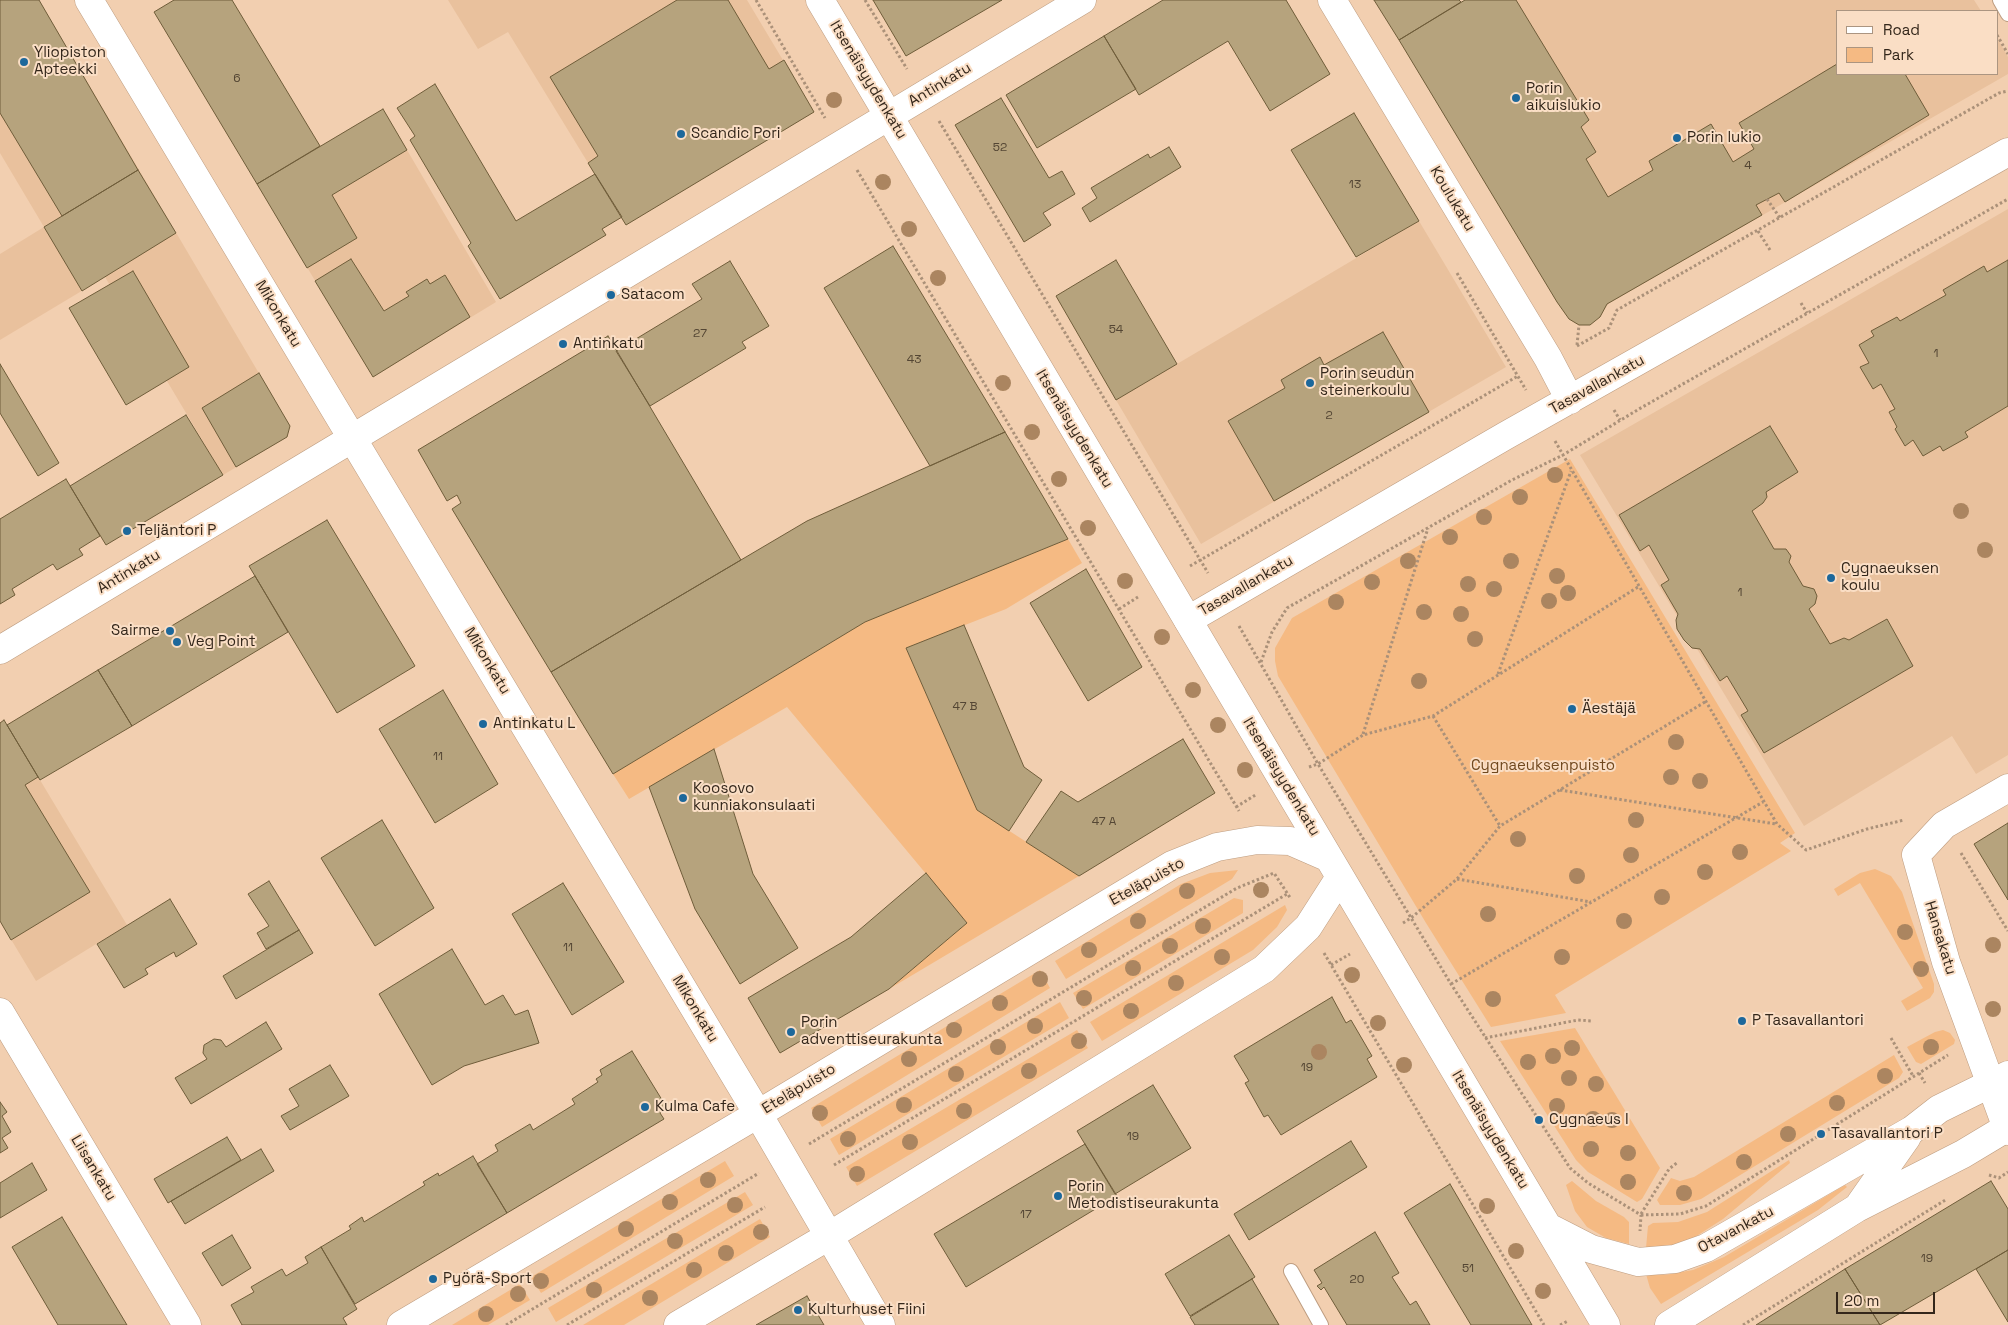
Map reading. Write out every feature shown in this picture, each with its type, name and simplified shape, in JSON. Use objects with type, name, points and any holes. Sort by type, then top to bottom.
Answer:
[{"type":"street","name":"Mikonkatu","points":[[89,0],[758,1114],[881,1325]]},
{"type":"street","name":"Itsenäisyydenkatu","points":[[820,0],[1606,1325]]},
{"type":"street","name":"Antinkatu","points":[[0,650],[1082,0]]},
{"type":"street","name":"Koulukatu","points":[[1332,0],[1548,358],[1570,400]]},
{"type":"street","name":"Tasavallankatu","points":[[1188,620],[1570,400],[2008,152]]},
{"type":"street","name":"Hansakatu","points":[[2008,788],[1944,826],[1916,855],[1946,962],[1975,1038],[1999,1079],[2008,1128]]},
{"type":"street","name":"Itsenäisyydenkatu","points":[[1257,840],[1290,841],[1335,867]]},
{"type":"street","name":"Eteläpuisto","points":[[401,1325],[758,1114],[1172,865],[1217,847],[1257,840]]},
{"type":"street","points":[[678,1325],[828,1236],[1264,969],[1308,927],[1335,867]]},
{"type":"street","name":"Liisankatu","points":[[0,1012],[187,1325]]},
{"type":"street","name":"Otavankatu","points":[[1548,1227],[1591,1249],[1638,1262],[1675,1259],[1706,1248],[1912,1130],[1939,1109],[1999,1079]]},
{"type":"street","name":"Otavankatu","points":[[1669,1325],[1857,1208],[1963,1154],[2008,1128]]},
{"type":"street","name":"Otavankatu","points":[[1857,1208],[1912,1130]]},
{"type":"lane","points":[[2000,0],[2008,14]]},
{"type":"lane","points":[[1291,1271],[1322,1325]]},
{"type":"path","points":[[756,0],[1257,840]]},
{"type":"path","points":[[865,0],[924,95],[1224,600],[1318,764],[1451,984],[1570,1168],[1588,1183],[1641,1215],[1680,1214],[1706,1206],[1975,1038]]},
{"type":"path","points":[[1998,37],[2008,54]]},
{"type":"path","points":[[1767,199],[1780,218]]},
{"type":"path","points":[[1260,663],[1272,632],[1287,608],[1512,480],[1563,455],[1639,409],[2008,199]]},
{"type":"path","points":[[1577,345],[1579,324]]},
{"type":"path","points":[[1563,455],[1777,824],[1806,850],[1867,829],[1900,822],[1908,818]]},
{"type":"path","points":[[1498,674],[1572,471]]},
{"type":"path","points":[[1363,734],[1429,528]]},
{"type":"path","points":[[1318,764],[1363,734],[1433,716],[1638,587]]},
{"type":"path","points":[[1411,918],[1457,879],[1500,826],[1705,702]]},
{"type":"path","points":[[1433,716],[1500,826]]},
{"type":"path","points":[[1560,790],[1777,824]]},
{"type":"path","points":[[1451,984],[1763,802]]},
{"type":"path","points":[[1944,826],[2008,931]]},
{"type":"path","points":[[506,1325],[1237,888],[1274,873],[1287,894],[834,1165]]},
{"type":"path","points":[[1457,879],[1591,902]]},
{"type":"path","points":[[1331,965],[1544,1325]]},
{"type":"path","points":[[1485,1038],[1578,1020],[1592,1021]]},
{"type":"path","points":[[1891,1038],[1913,1076]]},
{"type":"path","points":[[1638,1262],[1641,1215],[1668,1169],[1678,1162]]},
{"type":"path","points":[[1984,1177],[1989,1175],[1999,1178],[2008,1172]]},
{"type":"path","points":[[1743,1325],[1953,1195]]},
{"type":"path","points":[[567,1325],[765,1207]]},
{"type":"shaded area","points":[[0,0],[39,0],[290,426],[287,437],[223,475],[105,277],[0,340],[0,254],[44,227],[0,153]]},
{"type":"shaded area","name":"Scandic Pori","points":[[448,0],[747,0],[814,112],[626,225],[508,32],[478,49]]},
{"type":"shaded area","name":"Porin lukio","points":[[1465,0],[1974,0],[1980,10],[1836,10],[1836,75],[1998,75],[1998,40],[2008,57],[2008,74],[1608,304],[1600,317],[1590,325],[1579,325],[1569,319],[1557,302],[1399,40]]},
{"type":"shaded area","points":[[383,109],[496,302],[373,377],[257,184]]},
{"type":"shaded area","name":"Cygnaeuksen koulu","points":[[2008,209],[2008,755],[1976,774],[1952,736],[1804,826],[1580,455]]},
{"type":"shaded area","name":"Porin seudun steinerkoulu","points":[[1419,221],[1506,367],[1201,544],[1116,400]]},
{"type":"shaded area","points":[[4,720],[127,925],[36,981],[0,921],[0,723]]},
{"type":"green space","name":"Cygnaeuksenpuisto","points":[[1570,459],[1795,833],[1780,843],[1791,851],[1555,995],[1566,1013],[1491,1027],[1426,923],[1278,676],[1275,648],[1292,618]]},
{"type":"green space","points":[[1068,539],[1082,563],[1006,609],[906,648],[977,810],[1079,876],[889,989],[967,923],[787,707],[629,799],[613,774],[865,622]]},
{"type":"green space","points":[[1875,869],[1891,876],[1902,892],[1934,984],[1934,992],[1930,998],[1907,1011],[1901,1001],[1923,988],[1860,883],[1838,896],[1834,889],[1860,873]]},
{"type":"green space","points":[[1238,870],[1232,879],[1066,979],[1055,961],[1181,884],[1210,873]]},
{"type":"green space","points":[[1234,898],[1243,900],[1243,913],[1083,1009],[1073,993]]},
{"type":"green space","points":[[1285,905],[1287,910],[1277,927],[1253,950],[1102,1041],[1090,1022]]},
{"type":"green space","points":[[1040,970],[1050,988],[822,1127],[811,1108]]},
{"type":"green space","points":[[1060,1002],[1069,1018],[839,1155],[830,1139]]},
{"type":"green space","points":[[1575,1028],[1660,1168],[1642,1199],[1637,1202],[1588,1172],[1576,1160],[1500,1041]]},
{"type":"green space","points":[[1077,1030],[1088,1048],[857,1186],[846,1167]]},
{"type":"green space","points":[[1943,1030],[1950,1033],[1955,1040],[1954,1044],[1921,1064],[1916,1062],[1907,1047],[1935,1032]]},
{"type":"green space","points":[[1894,1055],[1903,1072],[1899,1078],[1701,1199],[1680,1205],[1660,1205],[1657,1200],[1671,1178],[1680,1181],[1694,1177]]},
{"type":"green space","points":[[1789,1160],[1790,1163],[1723,1219],[1695,1237],[1667,1247],[1646,1248],[1648,1226],[1653,1223],[1678,1222],[1707,1212]]},
{"type":"green space","points":[[725,1161],[734,1176],[541,1293],[531,1277]]},
{"type":"green space","points":[[1572,1181],[1596,1201],[1624,1217],[1629,1222],[1629,1244],[1606,1238],[1587,1227],[1575,1211],[1566,1185]]},
{"type":"green space","points":[[1845,1185],[1847,1187],[1818,1210],[1661,1304],[1650,1288],[1646,1274],[1665,1275],[1693,1270],[1724,1257]]},
{"type":"green space","points":[[745,1192],[753,1205],[556,1322],[548,1308]]},
{"type":"green space","points":[[760,1219],[770,1237],[624,1325],[583,1325]]},
{"type":"green space","points":[[520,1284],[530,1300],[488,1325],[452,1325]]},
{"type":"building","points":[[0,0],[39,0],[138,170],[62,216],[0,113]]},
{"type":"building","points":[[174,0],[232,0],[320,146],[257,184],[154,12]]},
{"type":"building","name":"Scandic Pori","points":[[677,0],[728,0],[769,69],[784,60],[814,112],[626,225],[588,163],[598,156],[550,77]]},
{"type":"building","points":[[873,0],[1002,0],[906,56]]},
{"type":"building","points":[[1163,0],[1286,0],[1330,74],[1270,111],[1228,41],[1139,95],[1104,36]]},
{"type":"building","points":[[1374,0],[1459,0],[1461,2],[1399,40]]},
{"type":"building","name":"Porin lukio","points":[[1465,0],[1516,0],[1589,120],[1581,127],[1596,152],[1586,159],[1608,197],[1653,170],[1649,161],[1711,124],[1733,162],[1754,149],[1739,123],[1836,65],[1836,75],[1906,75],[1929,115],[1785,202],[1779,193],[1756,205],[1762,215],[1607,304],[1600,317],[1590,325],[1579,325],[1569,319],[1557,302],[1399,40]]},
{"type":"building","points":[[1104,36],[1136,89],[1037,148],[1006,95]]},
{"type":"building","points":[[435,84],[516,221],[595,174],[622,217],[602,229],[606,235],[500,299],[468,246],[471,243],[410,140],[415,136],[397,108]]},
{"type":"building","points":[[1001,98],[1049,178],[1062,171],[1075,194],[1043,213],[1051,225],[1024,242],[955,125]]},
{"type":"building","points":[[383,109],[407,150],[332,195],[357,238],[307,268],[257,184]]},
{"type":"building","points":[[1354,113],[1419,221],[1356,257],[1291,150]]},
{"type":"building","points":[[1169,147],[1181,167],[1090,222],[1082,208],[1097,198],[1091,188],[1148,154],[1150,158]]},
{"type":"building","points":[[138,170],[176,233],[82,291],[44,227]]},
{"type":"building","points":[[893,246],[1005,432],[930,466],[824,288]]},
{"type":"building","points":[[351,259],[384,311],[409,296],[406,292],[427,279],[430,284],[445,275],[470,317],[373,377],[315,281]]},
{"type":"building","points":[[1116,260],[1177,364],[1116,400],[1056,296]]},
{"type":"building","points":[[2008,260],[2008,406],[1965,432],[1968,437],[1943,451],[1940,446],[1923,456],[1913,440],[1905,446],[1895,429],[1897,427],[1889,412],[1895,409],[1881,384],[1873,389],[1860,367],[1869,363],[1859,345],[1874,336],[1871,331],[1897,317],[1900,321],[1946,295],[1943,290],[1984,266],[1987,272]]},
{"type":"building","points":[[730,261],[769,326],[742,342],[746,348],[650,406],[616,351],[702,299],[692,284]]},
{"type":"building","points":[[133,271],[189,367],[126,405],[69,308]]},
{"type":"building","points":[[1383,332],[1429,412],[1274,501],[1228,421],[1285,388],[1281,380],[1320,357],[1324,365]]},
{"type":"building","points":[[608,336],[741,560],[551,672],[452,509],[461,503],[457,495],[447,501],[418,450]]},
{"type":"building","points":[[0,364],[59,463],[38,476],[0,413]]},
{"type":"building","points":[[259,373],[290,426],[287,437],[236,467],[202,408]]},
{"type":"building","points":[[186,415],[223,475],[106,545],[70,486]]},
{"type":"building","points":[[1770,426],[1798,472],[1766,492],[1767,497],[1763,503],[1752,511],[1774,549],[1786,549],[1791,556],[1789,562],[1803,586],[1814,589],[1817,596],[1815,604],[1809,609],[1830,644],[1844,638],[1849,640],[1887,619],[1913,666],[1764,753],[1741,715],[1748,711],[1727,676],[1720,681],[1700,649],[1692,648],[1677,629],[1676,620],[1678,614],[1661,585],[1669,580],[1649,545],[1640,551],[1619,515]]},
{"type":"building","points":[[1005,432],[1068,539],[865,622],[613,774],[551,672],[807,521]]},
{"type":"building","points":[[66,479],[100,536],[79,549],[83,555],[57,570],[53,564],[12,589],[15,595],[0,604],[0,519]]},
{"type":"building","points":[[327,520],[415,666],[337,713],[249,566]]},
{"type":"building","points":[[1086,569],[1142,667],[1088,701],[1030,603]]},
{"type":"building","points":[[255,576],[288,632],[132,726],[98,670]]},
{"type":"building","points":[[964,625],[1024,767],[1042,780],[1009,831],[977,810],[906,648]]},
{"type":"building","points":[[98,670],[132,726],[40,780],[7,725]]},
{"type":"building","points":[[443,690],[498,784],[435,823],[379,729]]},
{"type":"building","points":[[4,720],[38,777],[25,785],[90,892],[11,940],[0,921],[0,723]]},
{"type":"building","points":[[1183,739],[1215,793],[1079,876],[1026,842],[1061,791],[1078,802]]},
{"type":"building","points":[[714,749],[753,874],[798,948],[740,984],[695,909],[649,787]]},
{"type":"building","points":[[382,820],[434,908],[375,946],[321,858]]},
{"type":"building","points":[[2008,823],[2008,900],[1974,844]]},
{"type":"building","points":[[926,873],[967,923],[889,989],[780,1053],[748,998],[851,937]]},
{"type":"building","points":[[269,881],[299,930],[266,949],[257,933],[269,926],[248,894]]},
{"type":"building","points":[[563,883],[624,982],[572,1015],[512,914]]},
{"type":"building","points":[[170,899],[197,944],[176,957],[174,952],[145,969],[148,974],[124,988],[97,944]]},
{"type":"building","points":[[299,930],[313,953],[236,999],[223,976]]},
{"type":"building","points":[[452,949],[485,1005],[503,995],[515,1015],[528,1010],[539,1043],[464,1066],[432,1085],[379,994]]},
{"type":"building","points":[[1332,997],[1346,1023],[1351,1020],[1372,1056],[1367,1059],[1377,1077],[1281,1135],[1268,1115],[1264,1117],[1245,1083],[1249,1081],[1234,1056]]},
{"type":"building","points":[[266,1022],[282,1049],[191,1104],[175,1078],[207,1059],[203,1053],[204,1045],[214,1039],[221,1040],[226,1047]]},
{"type":"building","points":[[632,1051],[667,1108],[660,1113],[664,1119],[507,1213],[477,1164],[498,1151],[495,1145],[530,1124],[533,1130],[575,1104],[572,1099],[598,1082],[596,1079],[602,1075],[600,1070]]},
{"type":"building","points":[[330,1065],[349,1096],[290,1130],[281,1116],[299,1106],[289,1089]]},
{"type":"building","points":[[1153,1085],[1191,1148],[1115,1194],[1077,1131]]},
{"type":"building","points":[[0,1102],[7,1112],[2,1116],[11,1132],[2,1138],[8,1148],[0,1153]]},
{"type":"building","points":[[227,1137],[241,1160],[168,1203],[154,1179]]},
{"type":"building","points":[[1351,1141],[1367,1167],[1249,1240],[1234,1214]]},
{"type":"building","points":[[1085,1144],[1117,1196],[966,1287],[934,1234]]},
{"type":"building","points":[[261,1149],[274,1171],[185,1224],[171,1201]]},
{"type":"building","points":[[473,1156],[507,1213],[355,1304],[321,1247],[351,1229],[349,1226],[362,1217],[364,1222],[425,1185],[423,1182],[438,1173],[439,1176]]},
{"type":"building","points":[[32,1163],[47,1190],[0,1218],[0,1183]]},
{"type":"building","points":[[1991,1181],[2008,1209],[2008,1250],[1880,1325],[1845,1269]]},
{"type":"building","points":[[1450,1184],[1532,1325],[1471,1325],[1404,1213]]},
{"type":"building","points":[[62,1217],[127,1325],[58,1325],[12,1247]]},
{"type":"building","points":[[1375,1232],[1399,1273],[1392,1277],[1410,1305],[1416,1301],[1430,1325],[1347,1325],[1324,1287],[1321,1290],[1317,1286],[1322,1283],[1314,1270]]},
{"type":"building","points":[[232,1235],[251,1268],[222,1286],[202,1253]]},
{"type":"building","points":[[1229,1235],[1255,1277],[1190,1316],[1165,1274]]},
{"type":"building","points":[[321,1247],[357,1309],[343,1318],[347,1325],[242,1325],[231,1305],[254,1292],[251,1287],[282,1269],[286,1276],[308,1263],[305,1257]]},
{"type":"building","points":[[2008,1250],[2008,1322],[1976,1269]]},
{"type":"building","points":[[1845,1269],[1880,1325],[1756,1325]]},
{"type":"building","points":[[1252,1279],[1279,1325],[1195,1325],[1190,1317]]},
{"type":"building","name":"Kulturhuset Fiini","points":[[807,1296],[824,1325],[756,1325]]},
{"type":"place","name":"Yliopiston Apteekki","points":[[24,62]]},
{"type":"place","name":"Porin aikuislukio","points":[[1516,98]]},
{"type":"place","name":"Scandic Pori","points":[[681,134]]},
{"type":"place","name":"Porin lukio","points":[[1677,138]]},
{"type":"place","name":"Satacom","points":[[611,295]]},
{"type":"place","name":"Antinkatu","points":[[563,344]]},
{"type":"place","name":"Porin seudun steinerkoulu","points":[[1310,383]]},
{"type":"place","name":"Teljäntori P","points":[[127,531]]},
{"type":"place","name":"Cygnaeuksen koulu","points":[[1831,578]]},
{"type":"place","name":"Sairme","points":[[170,631]]},
{"type":"place","name":"Veg Point","points":[[177,642]]},
{"type":"place","name":"Äestäjä","points":[[1572,709]]},
{"type":"place","name":"Antinkatu L","points":[[483,724]]},
{"type":"place","name":"Koosovo kunniakonsulaati","points":[[683,798]]},
{"type":"place","name":"P Tasavallantori","points":[[1742,1021]]},
{"type":"place","name":"Porin adventtiseurakunta","points":[[791,1032]]},
{"type":"place","name":"Kulma Cafe","points":[[645,1107]]},
{"type":"place","name":"Cygnaeus I","points":[[1539,1120]]},
{"type":"place","name":"Tasavallantori P","points":[[1821,1134]]},
{"type":"place","name":"Porin Metodistiseurakunta","points":[[1058,1196]]},
{"type":"place","name":"Pyörä-Sport","points":[[433,1279]]},
{"type":"place","name":"Kulturhuset Fiini","points":[[798,1310]]}]
